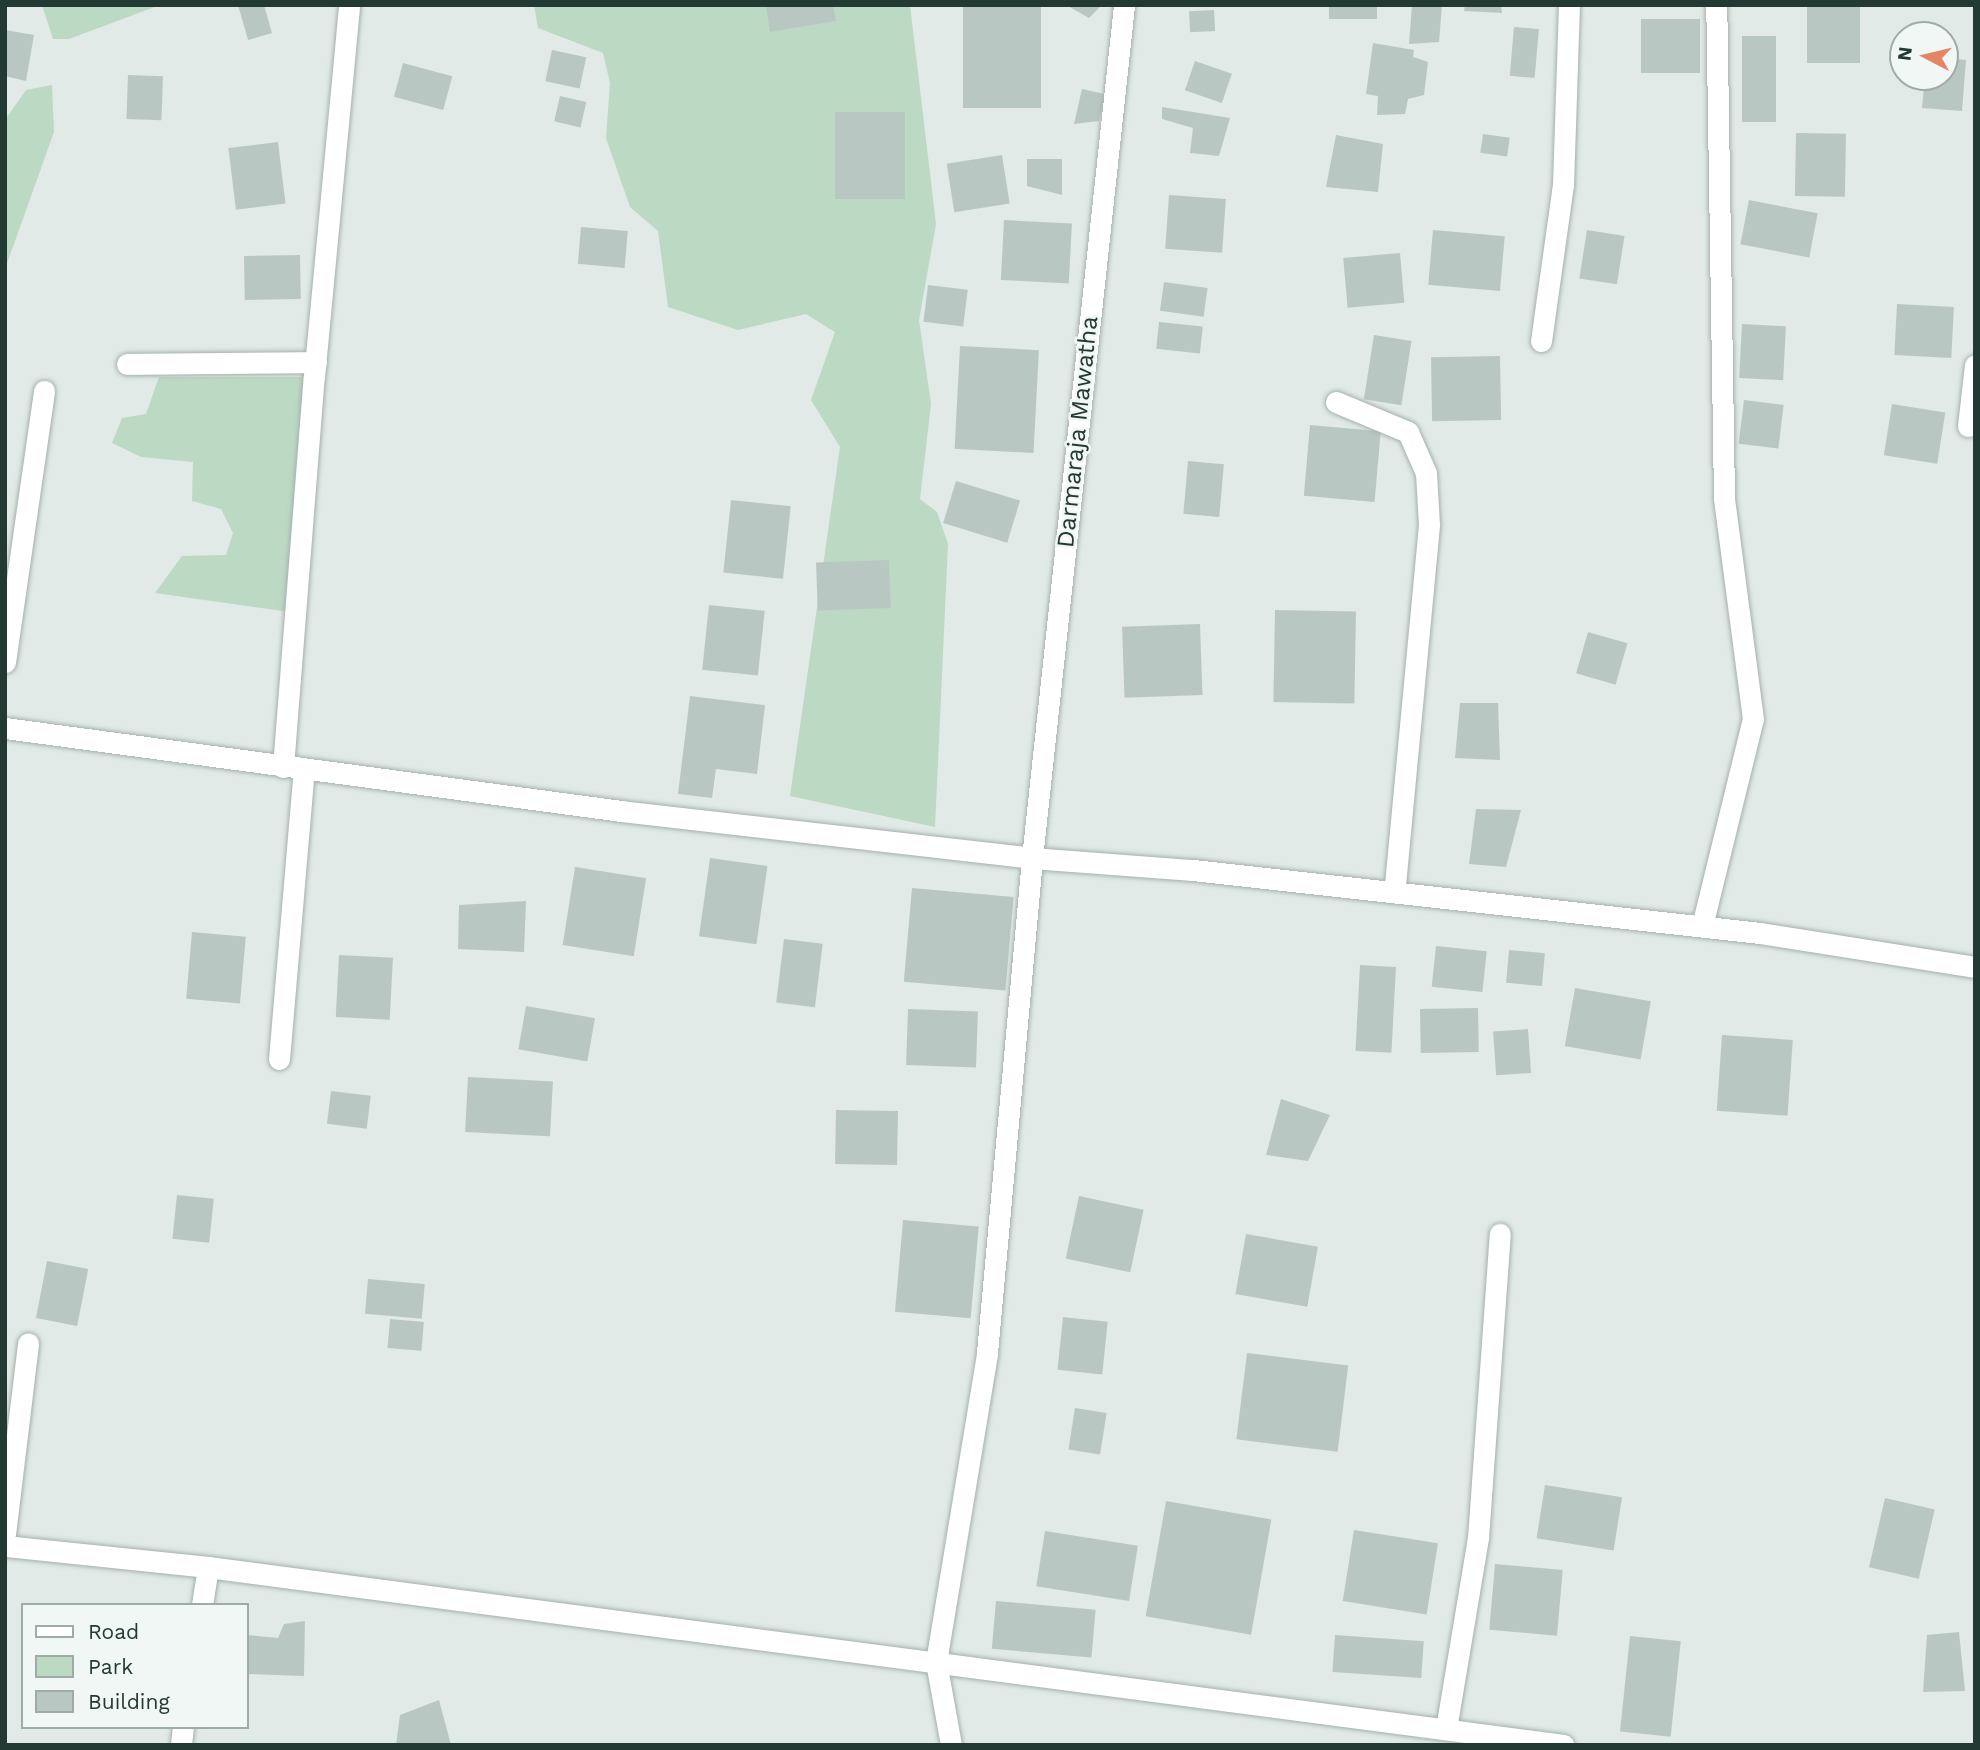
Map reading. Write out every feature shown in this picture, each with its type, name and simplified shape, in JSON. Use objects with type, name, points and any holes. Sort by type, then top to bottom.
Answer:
[{"type":"street","points":[[278,1059],[316,362],[349,5]]},
{"type":"street","name":"Darmaraja Mawatha","points":[[951,1745],[936,1662],[987,1353],[1032,858],[1124,5]]},
{"type":"street","points":[[1541,341],[1563,185],[1569,5]]},
{"type":"street","points":[[1702,926],[1753,719],[1724,498],[1717,5]]},
{"type":"street","points":[[127,364],[316,362]]},
{"type":"street","points":[[1968,426],[1975,365]]},
{"type":"street","points":[[5,662],[44,391]]},
{"type":"street","points":[[1336,402],[1408,432],[1426,473],[1429,525],[1394,892]]},
{"type":"street","points":[[5,728],[621,811],[1032,858],[1193,870],[1702,926],[1975,967]]},
{"type":"street","points":[[1446,1729],[1478,1538],[1500,1234]]},
{"type":"street","points":[[5,1534],[28,1343]]},
{"type":"street","points":[[5,1546],[208,1567],[1563,1745]]},
{"type":"street","points":[[202,1603],[208,1567]]},
{"type":"green space","points":[[42,5],[160,5],[69,39],[53,39]]},
{"type":"green space","points":[[534,5],[910,5],[936,224],[919,320],[931,404],[920,499],[937,512],[948,544],[935,827],[790,796],[840,447],[811,400],[835,332],[806,314],[738,330],[668,307],[658,231],[630,207],[606,138],[610,83],[603,53],[538,28]]},
{"type":"green space","points":[[52,85],[54,132],[5,269],[5,120],[26,90]]},
{"type":"green space","points":[[159,377],[314,377],[297,613],[155,593],[182,556],[226,555],[233,533],[221,509],[192,501],[193,462],[141,457],[112,443],[122,418],[146,414]]},
{"type":"building","points":[[238,5],[264,5],[272,33],[248,40]]},
{"type":"building","points":[[766,5],[833,5],[836,21],[770,32]]},
{"type":"building","points":[[963,5],[1041,5],[1041,108],[963,108]]},
{"type":"building","points":[[1066,5],[1102,5],[1089,18]]},
{"type":"building","points":[[1329,5],[1377,5],[1377,19],[1329,19]]},
{"type":"building","points":[[1412,5],[1442,5],[1439,42],[1409,44]]},
{"type":"building","points":[[1465,5],[1501,5],[1502,13],[1464,11]]},
{"type":"building","points":[[1807,5],[1860,5],[1860,63],[1807,63]]},
{"type":"building","points":[[1214,10],[1215,31],[1190,32],[1189,11]]},
{"type":"building","points":[[1641,19],[1700,19],[1700,73],[1641,73]]},
{"type":"building","points":[[1514,27],[1539,29],[1535,78],[1510,76]]},
{"type":"building","points":[[5,30],[34,35],[26,81],[5,76]]},
{"type":"building","points":[[1742,36],[1776,36],[1776,122],[1742,122]]},
{"type":"building","points":[[1373,43],[1414,50],[1413,57],[1428,62],[1424,95],[1408,99],[1405,114],[1377,115],[1378,96],[1366,94]]},
{"type":"building","points":[[552,50],[586,57],[580,89],[545,81]]},
{"type":"building","points":[[1959,59],[1966,60],[1962,111],[1922,108],[1924,91],[1959,91]]},
{"type":"building","points":[[1195,61],[1232,74],[1222,103],[1185,90]]},
{"type":"building","points":[[403,63],[452,76],[443,110],[394,97]]},
{"type":"building","points":[[128,75],[163,76],[161,120],[126,119]]},
{"type":"building","points":[[1082,89],[1105,94],[1099,121],[1074,124]]},
{"type":"building","points":[[560,96],[586,102],[580,127],[554,121]]},
{"type":"building","points":[[1162,107],[1230,118],[1219,156],[1190,153],[1193,128],[1162,119]]},
{"type":"building","points":[[835,112],[905,112],[905,199],[835,199]]},
{"type":"building","points":[[1796,133],[1846,134],[1845,197],[1795,196]]},
{"type":"building","points":[[1483,134],[1510,138],[1507,157],[1480,153]]},
{"type":"building","points":[[1336,135],[1383,144],[1378,192],[1326,187]]},
{"type":"building","points":[[278,142],[286,204],[236,210],[228,148]]},
{"type":"building","points":[[1002,155],[1010,203],[954,212],[947,164]]},
{"type":"building","points":[[1027,159],[1062,159],[1062,195],[1027,186]]},
{"type":"building","points":[[1169,195],[1226,199],[1222,253],[1165,249]]},
{"type":"building","points":[[1749,200],[1818,213],[1809,258],[1740,244]]},
{"type":"building","points":[[1004,220],[1072,224],[1069,283],[1001,280]]},
{"type":"building","points":[[581,227],[628,231],[625,268],[578,264]]},
{"type":"building","points":[[1433,230],[1505,236],[1500,291],[1428,285]]},
{"type":"building","points":[[1587,230],[1625,236],[1617,284],[1579,278]]},
{"type":"building","points":[[1400,253],[1404,303],[1348,308],[1343,258]]},
{"type":"building","points":[[300,255],[301,299],[245,300],[244,256]]},
{"type":"building","points":[[1164,282],[1208,288],[1204,317],[1160,311]]},
{"type":"building","points":[[928,285],[968,290],[963,327],[923,322]]},
{"type":"building","points":[[1897,304],[1954,307],[1951,358],[1894,355]]},
{"type":"building","points":[[1159,322],[1203,327],[1200,353],[1156,349]]},
{"type":"building","points":[[1742,324],[1786,326],[1783,380],[1739,378]]},
{"type":"building","points":[[1374,335],[1412,341],[1401,405],[1364,399]]},
{"type":"building","points":[[960,346],[1039,350],[1034,453],[955,449]]},
{"type":"building","points":[[1500,356],[1501,420],[1432,421],[1431,357]]},
{"type":"building","points":[[1744,400],[1784,405],[1778,449],[1739,444]]},
{"type":"building","points":[[1892,404],[1945,412],[1937,464],[1884,455]]},
{"type":"building","points":[[1310,425],[1381,431],[1375,502],[1304,496]]},
{"type":"building","points":[[1188,461],[1224,464],[1219,517],[1183,514]]},
{"type":"building","points":[[956,481],[1020,501],[1007,543],[943,523]]},
{"type":"building","points":[[731,500],[791,506],[783,579],[723,573]]},
{"type":"building","points":[[889,560],[891,608],[818,611],[816,563]]},
{"type":"building","points":[[709,605],[765,611],[758,675],[702,670]]},
{"type":"building","points":[[1275,610],[1356,611],[1354,703],[1273,702]]},
{"type":"building","points":[[1200,624],[1202,695],[1125,698],[1122,627]]},
{"type":"building","points":[[1588,632],[1627,643],[1616,685],[1576,673]]},
{"type":"building","points":[[690,696],[765,705],[757,774],[716,769],[712,798],[678,794]]},
{"type":"building","points":[[1460,703],[1498,703],[1500,760],[1455,758]]},
{"type":"building","points":[[1476,809],[1521,810],[1506,867],[1469,864]]},
{"type":"building","points":[[710,858],[767,866],[756,944],[699,936]]},
{"type":"building","points":[[575,867],[646,878],[634,956],[563,945]]},
{"type":"building","points":[[912,888],[1014,897],[1005,991],[904,982]]},
{"type":"building","points":[[526,901],[524,952],[458,949],[459,905]]},
{"type":"building","points":[[192,932],[246,937],[240,1003],[186,999]]},
{"type":"building","points":[[784,939],[823,944],[815,1007],[776,1003]]},
{"type":"building","points":[[1436,946],[1487,951],[1482,992],[1432,987]]},
{"type":"building","points":[[1509,950],[1545,953],[1542,986],[1506,983]]},
{"type":"building","points":[[339,955],[393,958],[390,1020],[336,1017]]},
{"type":"building","points":[[1360,965],[1396,967],[1391,1053],[1355,1051]]},
{"type":"building","points":[[1575,988],[1651,1001],[1641,1059],[1565,1046]]},
{"type":"building","points":[[526,1006],[595,1018],[587,1061],[518,1049]]},
{"type":"building","points":[[1478,1008],[1479,1052],[1421,1053],[1420,1009]]},
{"type":"building","points":[[908,1009],[978,1011],[976,1067],[906,1065]]},
{"type":"building","points":[[1528,1029],[1531,1073],[1496,1075],[1493,1031]]},
{"type":"building","points":[[1722,1035],[1793,1040],[1788,1116],[1717,1111]]},
{"type":"building","points":[[468,1077],[553,1081],[550,1136],[465,1132]]},
{"type":"building","points":[[331,1091],[371,1096],[367,1129],[327,1124]]},
{"type":"building","points":[[1281,1099],[1330,1115],[1308,1161],[1266,1155]]},
{"type":"building","points":[[836,1110],[898,1111],[897,1165],[835,1164]]},
{"type":"building","points":[[177,1195],[214,1199],[209,1243],[172,1239]]},
{"type":"building","points":[[1079,1196],[1144,1210],[1130,1272],[1066,1259]]},
{"type":"building","points":[[903,1220],[979,1227],[971,1318],[895,1312]]},
{"type":"building","points":[[1246,1234],[1318,1247],[1307,1307],[1235,1294]]},
{"type":"building","points":[[47,1261],[88,1269],[77,1326],[36,1318]]},
{"type":"building","points":[[368,1279],[425,1284],[422,1319],[365,1314]]},
{"type":"building","points":[[1063,1317],[1108,1322],[1102,1374],[1057,1370]]},
{"type":"building","points":[[390,1319],[424,1322],[421,1351],[387,1348]]},
{"type":"building","points":[[1247,1353],[1348,1365],[1338,1452],[1236,1439]]},
{"type":"building","points":[[1075,1408],[1107,1413],[1100,1454],[1068,1449]]},
{"type":"building","points":[[1545,1485],[1622,1497],[1614,1551],[1537,1538]]},
{"type":"building","points":[[1885,1498],[1935,1509],[1919,1579],[1869,1567]]},
{"type":"building","points":[[1166,1501],[1271,1520],[1251,1635],[1146,1616]]},
{"type":"building","points":[[1354,1530],[1438,1543],[1427,1614],[1343,1601]]},
{"type":"building","points":[[1045,1531],[1138,1546],[1129,1601],[1036,1586]]},
{"type":"building","points":[[1495,1564],[1563,1570],[1557,1636],[1489,1630]]},
{"type":"building","points":[[996,1601],[1096,1610],[1091,1658],[992,1649]]},
{"type":"building","points":[[305,1621],[304,1676],[248,1674],[248,1635],[278,1638],[284,1624]]},
{"type":"building","points":[[1959,1632],[1965,1691],[1923,1692],[1927,1635]]},
{"type":"building","points":[[1335,1635],[1424,1641],[1421,1678],[1332,1672]]},
{"type":"building","points":[[1630,1636],[1681,1641],[1671,1737],[1620,1731]]},
{"type":"building","points":[[439,1700],[451,1745],[396,1745],[400,1715]]}]
